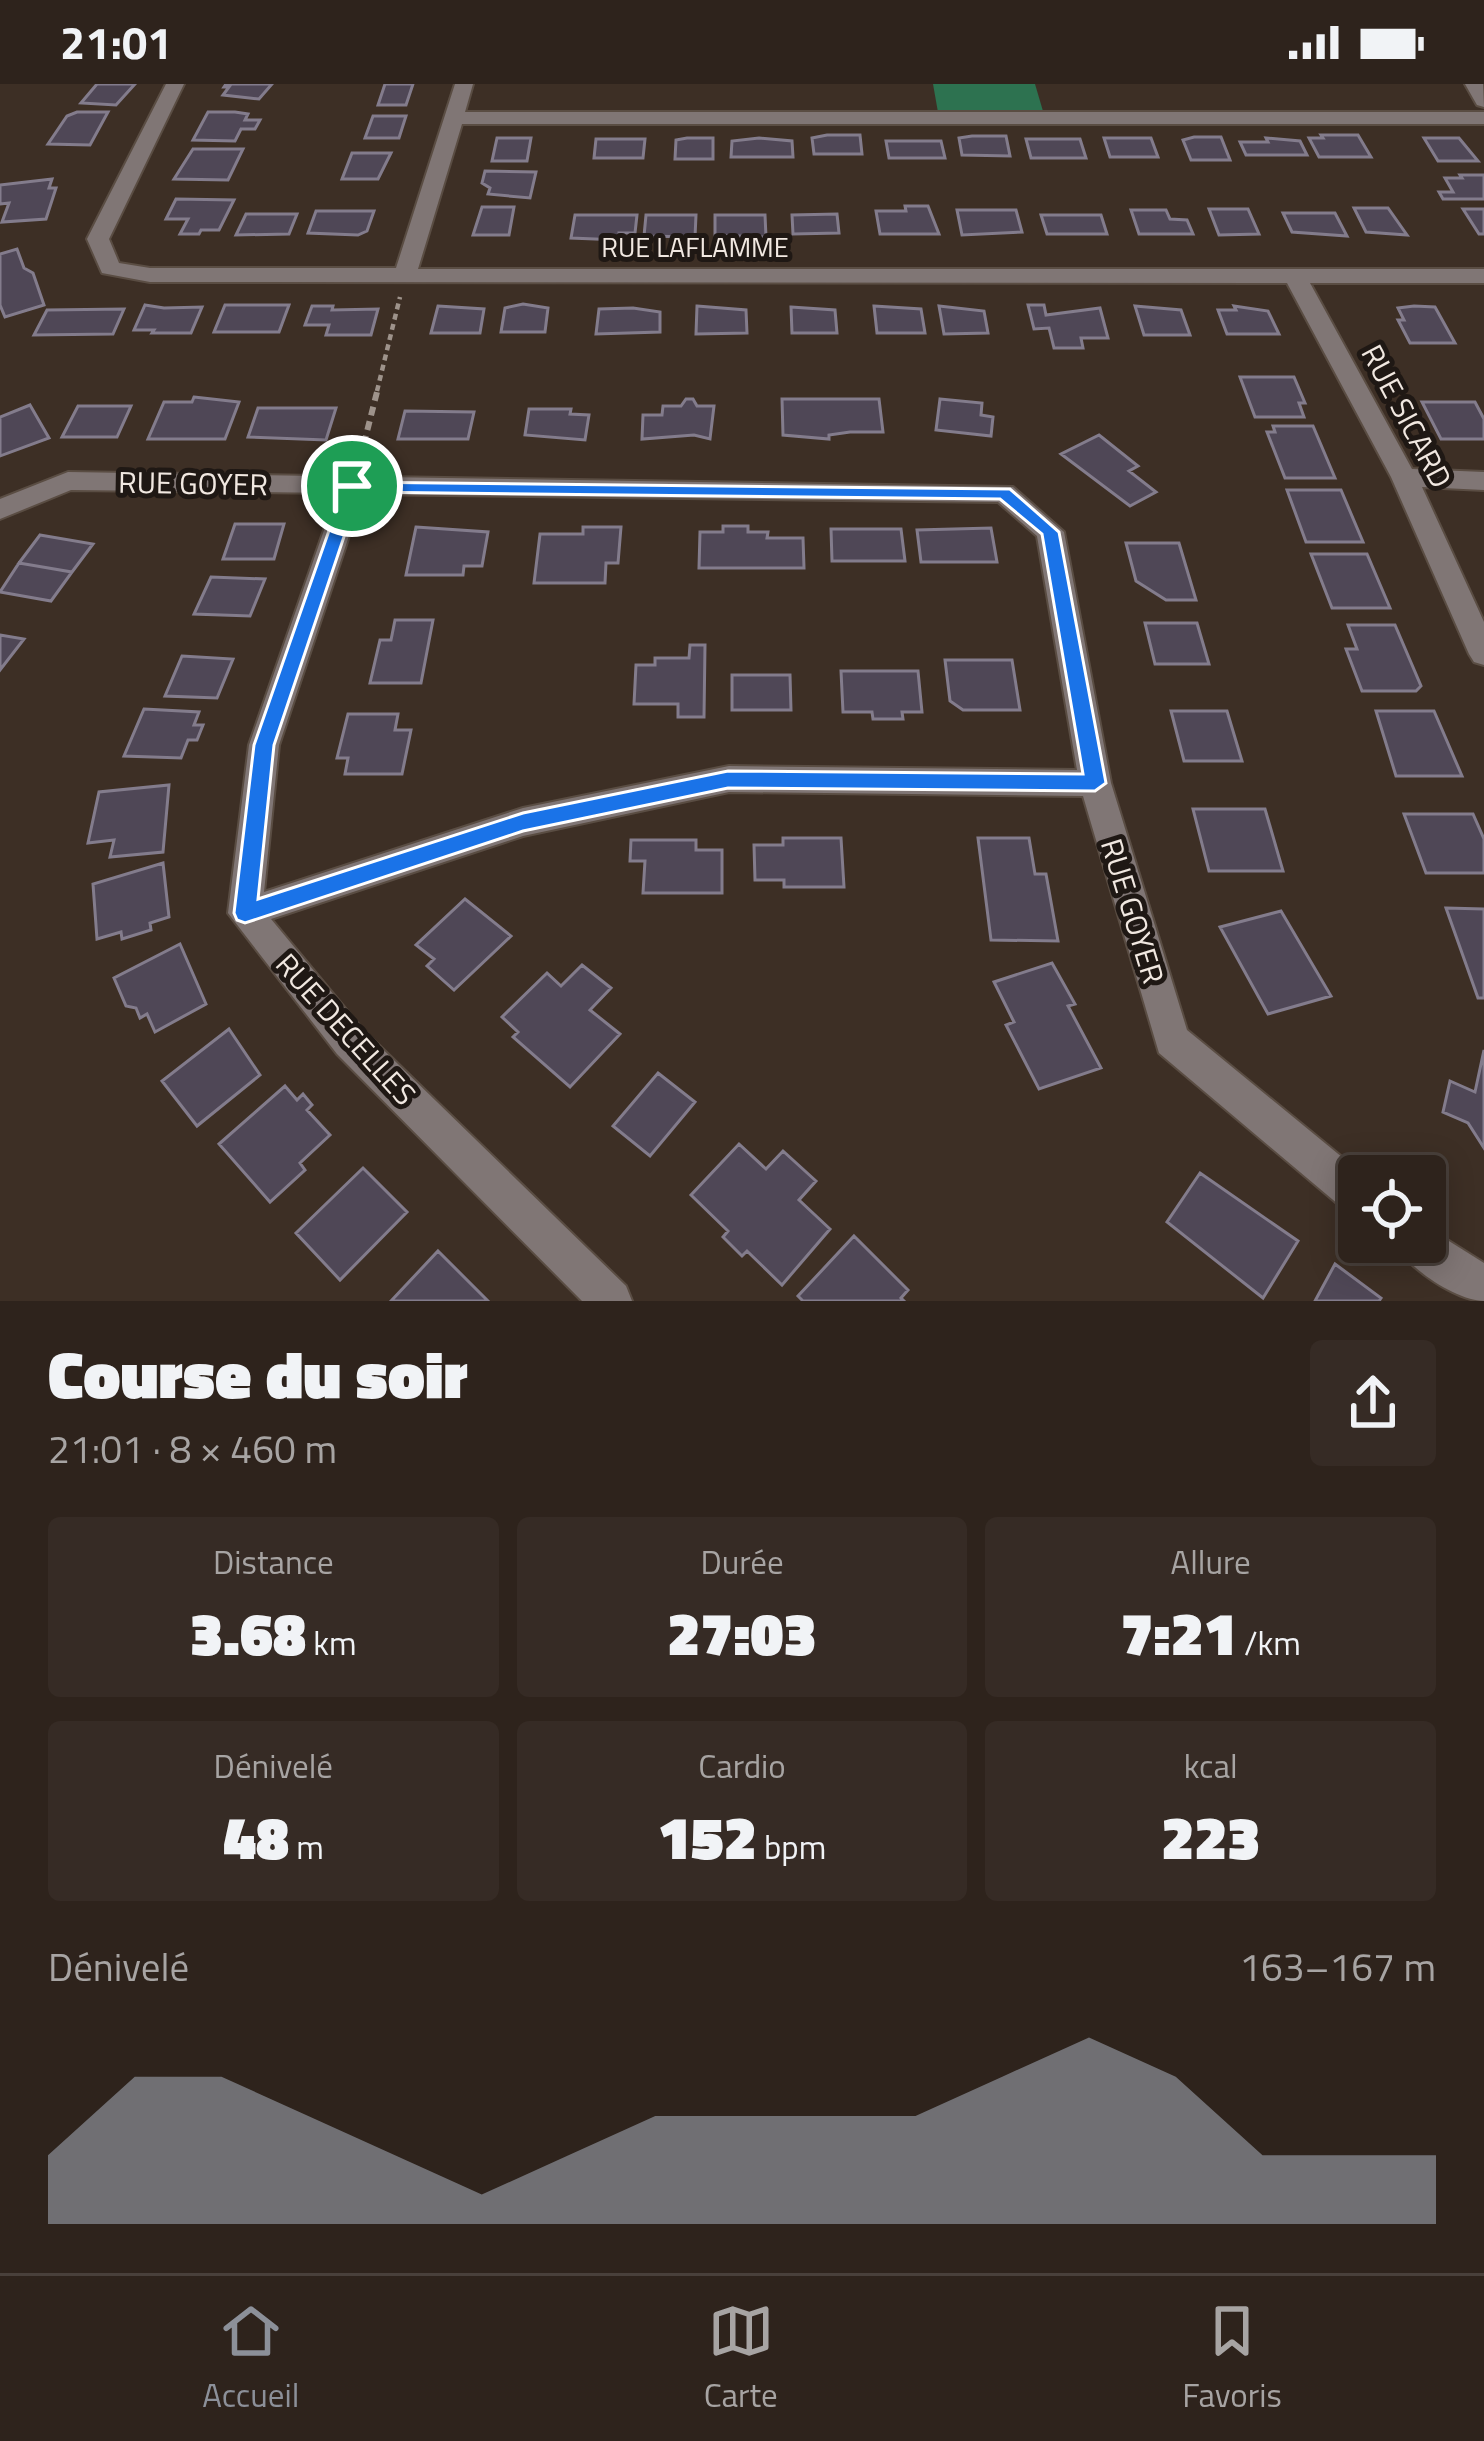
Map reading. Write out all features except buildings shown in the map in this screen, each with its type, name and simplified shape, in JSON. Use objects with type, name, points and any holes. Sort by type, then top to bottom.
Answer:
[{"type":"street","name":"RUE LAFLAMME","points":[[175,84],[98,239],[110,268],[150,275],[1484,276]]},
{"type":"street","points":[[405,276],[464,84]]},
{"type":"street","points":[[1474,84],[1484,101]]},
{"type":"street","points":[[455,118],[1484,118]]},
{"type":"street","name":"RUE SICARD","points":[[1295,276],[1404,477],[1484,654]]},
{"type":"street","points":[[1404,477],[1484,481]]},
{"type":"street","name":"RUE GOYER","points":[[0,510],[68,481],[1004,493],[1050,532],[1095,783],[1172,1041],[1338,1179]]},
{"type":"street","points":[[352,486],[264,745],[245,913],[523,822],[728,779],[1095,783]]},
{"type":"street","name":"RUE DECELLES","points":[[245,913],[350,1042],[611,1301]]},
{"type":"street","points":[[1446,1263],[1484,1287]]},
{"type":"path","points":[[352,486],[405,276]]},
{"type":"green space","points":[[933,84],[1035,84],[1045,118],[939,118]]},
{"type":"route","points":[[352,486],[1004,493],[1050,532],[1095,783],[728,779],[523,822],[245,913],[264,745],[352,486]]}]
